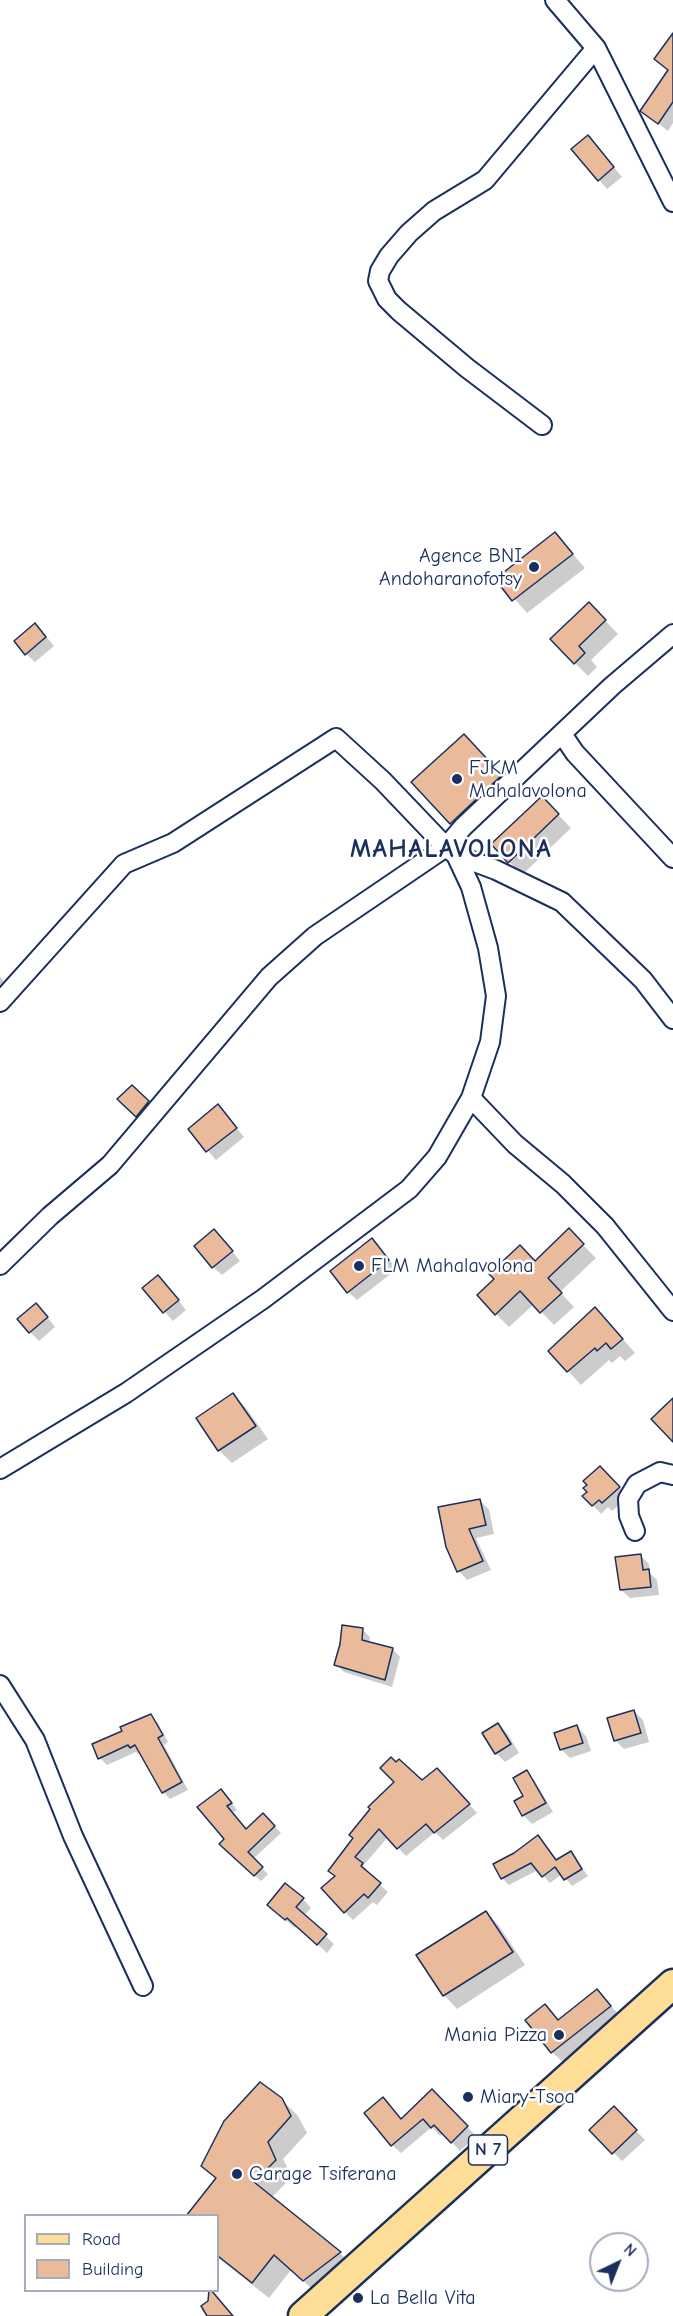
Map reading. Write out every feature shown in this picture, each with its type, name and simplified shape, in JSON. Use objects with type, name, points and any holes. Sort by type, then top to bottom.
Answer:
[{"type":"main road","name":"N 7","points":[[303,2316],[673,1984]]},
{"type":"street","points":[[555,0],[596,48],[673,202]]},
{"type":"street","points":[[542,425],[467,368],[399,311],[387,299],[378,281],[380,271],[389,256],[409,233],[434,211],[485,180],[596,48]]},
{"type":"street","points":[[0,1265],[50,1216],[110,1165],[269,977],[315,936],[451,851],[463,827],[612,686],[673,634]]},
{"type":"street","points":[[562,734],[575,753],[673,858]]},
{"type":"street","points":[[0,1002],[124,864],[173,843],[336,738],[451,851],[474,897],[488,948],[496,996],[490,1042],[471,1098],[437,1157],[409,1189],[262,1299],[136,1386],[0,1469]]},
{"type":"street","points":[[451,851],[562,902],[643,980],[673,1019]]},
{"type":"street","points":[[471,1098],[515,1144],[563,1184],[605,1226],[673,1311]]},
{"type":"street","points":[[635,1531],[629,1516],[628,1499],[637,1484],[660,1472],[673,1475]]},
{"type":"street","points":[[0,1685],[35,1740],[73,1836],[143,1986]]},
{"type":"building","points":[[673,33],[673,102],[658,124],[640,111],[668,70],[654,59]]},
{"type":"building","points":[[588,135],[614,167],[598,181],[571,149]]},
{"type":"building","name":"Agence BNI Andoharanofotsy","points":[[555,532],[573,554],[512,601],[495,579]]},
{"type":"building","points":[[589,602],[606,620],[579,646],[585,653],[574,664],[550,639]]},
{"type":"building","points":[[35,623],[46,637],[25,655],[14,641]]},
{"type":"building","name":"FJKM Mahalavolona","points":[[464,734],[502,775],[450,824],[411,782]]},
{"type":"building","points":[[542,796],[559,814],[508,863],[491,844]]},
{"type":"building","points":[[132,1085],[149,1101],[136,1117],[117,1099]]},
{"type":"building","points":[[218,1104],[237,1128],[206,1152],[188,1129]]},
{"type":"building","points":[[569,1228],[584,1244],[548,1278],[562,1293],[540,1313],[520,1291],[495,1315],[477,1295],[494,1279],[489,1274],[520,1245],[535,1261]]},
{"type":"building","points":[[214,1229],[233,1251],[212,1268],[194,1246]]},
{"type":"building","name":"FLM Mahalavolona","points":[[372,1238],[389,1260],[347,1293],[330,1271]]},
{"type":"building","points":[[158,1275],[179,1300],[163,1313],[142,1288]]},
{"type":"building","points":[[36,1303],[48,1317],[29,1333],[17,1319]]},
{"type":"building","points":[[595,1307],[623,1339],[611,1349],[606,1343],[597,1351],[595,1348],[567,1372],[548,1351]]},
{"type":"building","points":[[233,1393],[256,1426],[218,1451],[196,1418]]},
{"type":"building","points":[[673,1398],[673,1442],[651,1419]]},
{"type":"building","points":[[600,1466],[620,1487],[602,1503],[599,1500],[592,1506],[582,1496],[587,1492],[583,1488],[587,1485],[583,1481]]},
{"type":"building","points":[[480,1499],[486,1525],[469,1529],[483,1561],[457,1572],[446,1547],[438,1507]]},
{"type":"building","points":[[641,1554],[643,1570],[649,1569],[651,1587],[620,1590],[615,1557]]},
{"type":"building","points":[[342,1625],[363,1628],[362,1640],[393,1648],[385,1680],[334,1665]]},
{"type":"building","points":[[634,1710],[641,1733],[614,1741],[607,1718]]},
{"type":"building","points":[[151,1714],[163,1735],[158,1738],[182,1782],[162,1793],[135,1745],[130,1748],[128,1745],[98,1759],[92,1744],[122,1731],[120,1727]]},
{"type":"building","points":[[498,1723],[511,1744],[495,1754],[482,1733]]},
{"type":"building","points":[[577,1725],[583,1743],[560,1750],[554,1733]]},
{"type":"building","points":[[391,1757],[396,1762],[399,1759],[422,1780],[437,1768],[470,1804],[434,1833],[426,1824],[397,1849],[379,1829],[355,1857],[363,1863],[361,1866],[381,1883],[368,1898],[364,1894],[344,1913],[321,1888],[335,1876],[328,1871],[353,1838],[349,1835],[370,1809],[368,1807],[394,1782],[380,1768]]},
{"type":"building","points":[[527,1770],[546,1803],[522,1816],[514,1801],[523,1796],[513,1778]]},
{"type":"building","points":[[221,1789],[232,1803],[227,1806],[246,1829],[263,1813],[275,1826],[248,1852],[263,1867],[254,1876],[219,1844],[224,1839],[197,1807]]},
{"type":"building","points":[[538,1835],[556,1860],[571,1851],[582,1869],[564,1880],[555,1867],[542,1877],[531,1863],[501,1879],[493,1864],[514,1853]]},
{"type":"building","points":[[285,1883],[304,1898],[296,1907],[327,1934],[317,1945],[287,1918],[285,1920],[267,1905]]},
{"type":"building","points":[[486,1911],[513,1952],[443,1996],[416,1955]]},
{"type":"building","points":[[597,1989],[611,2006],[551,2053],[525,2020],[545,2004],[558,2020]]},
{"type":"building","name":"Garage Tsiferana","points":[[260,2082],[282,2098],[291,2116],[268,2142],[276,2160],[254,2182],[341,2252],[303,2281],[274,2255],[252,2283],[219,2257],[219,2214],[188,2214],[216,2178],[201,2166],[224,2121]]},
{"type":"building","points":[[432,2089],[468,2126],[451,2143],[434,2125],[431,2128],[423,2119],[391,2146],[364,2113],[383,2097],[401,2119]]},
{"type":"building","points":[[614,2106],[637,2130],[612,2154],[589,2130]]},
{"type":"building","points":[[209,2292],[213,2292],[233,2316],[207,2316],[201,2306],[208,2301]]},
{"type":"place","name":"Agence BNI Andoharanofotsy","points":[[534,567]]},
{"type":"place","name":"FJKM Mahalavolona","points":[[457,779]]},
{"type":"place","name":"FLM Mahalavolona","points":[[359,1266]]},
{"type":"place","name":"Mania Pizza","points":[[559,2035]]},
{"type":"place","name":"Miary-Tsoa","points":[[468,2097]]},
{"type":"place","name":"Garage Tsiferana","points":[[237,2174]]},
{"type":"place","name":"La Bella Vita","points":[[358,2298]]},
{"type":"district","name":"MAHALAVOLONA","points":[[451,850]]}]
